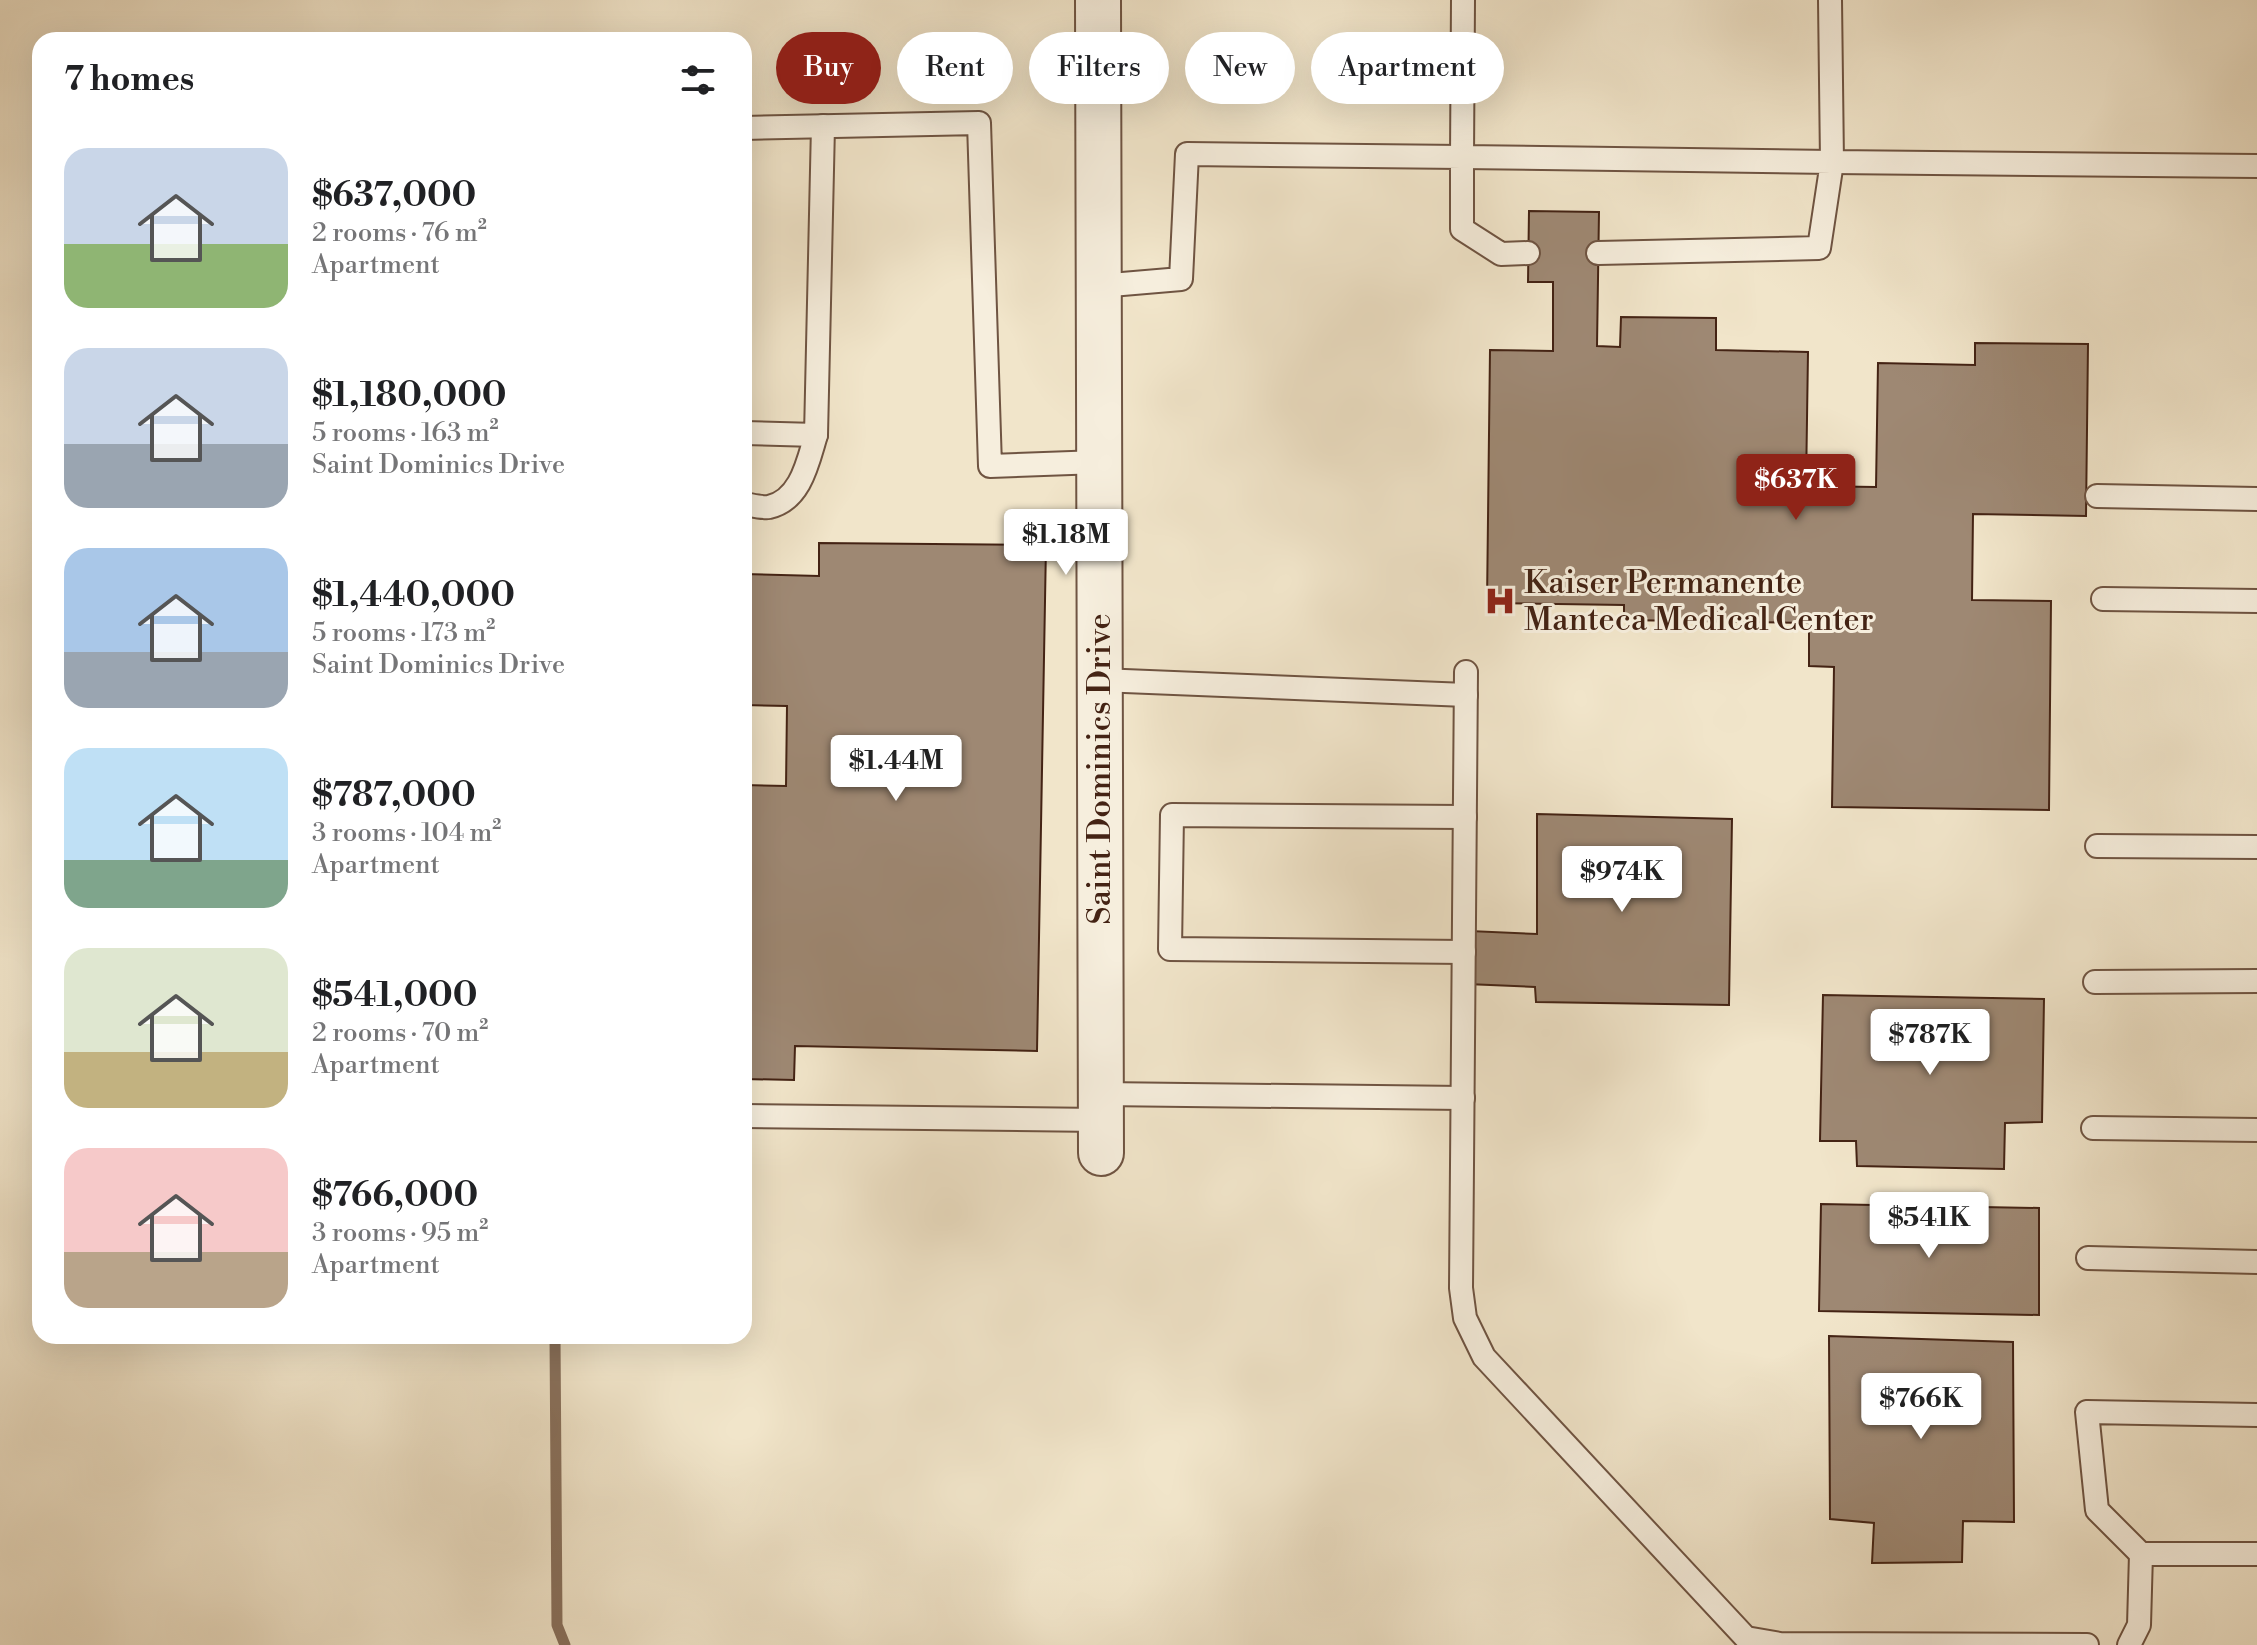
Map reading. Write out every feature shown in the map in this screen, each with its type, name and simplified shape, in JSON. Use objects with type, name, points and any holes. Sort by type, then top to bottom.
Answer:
[{"type":"street","name":"Saint Dominics Drive","points":[[1098,0],[1101,1122]]},
{"type":"lane","points":[[1463,0],[1462,229],[1501,254],[1528,253]]},
{"type":"lane","points":[[1598,253],[1819,248],[1832,162],[1830,0]]},
{"type":"lane","points":[[752,128],[979,123],[990,466],[1099,462]]},
{"type":"lane","points":[[752,505],[769,507],[782,500],[802,481],[816,435],[823,126]]},
{"type":"lane","points":[[1099,286],[1181,279],[1187,154],[2257,166]]},
{"type":"lane","points":[[752,433],[816,435]]},
{"type":"lane","points":[[2097,496],[2257,499]]},
{"type":"lane","points":[[2103,599],[2257,601]]},
{"type":"lane","points":[[1100,680],[1466,684],[1461,1288],[1465,1318],[1484,1357],[1746,1638],[1780,1644],[2087,1645]]},
{"type":"lane","points":[[1464,952],[1170,949],[1172,815],[1465,817]]},
{"type":"lane","points":[[2097,846],[2257,847]]},
{"type":"lane","points":[[2095,982],[2257,981]]},
{"type":"lane","points":[[752,1116],[1101,1122],[1463,1098]]},
{"type":"lane","points":[[2093,1128],[2257,1130]]},
{"type":"lane","points":[[2088,1258],[2257,1262]]},
{"type":"lane","points":[[2257,1415],[2087,1412],[2097,1510],[2141,1554],[2257,1554]]},
{"type":"lane","points":[[2129,1645],[2139,1625],[2141,1554]]},
{"type":"building","points":[[1529,211],[1599,212],[1597,346],[1620,347],[1621,317],[1716,318],[1716,350],[1808,352],[1806,486],[1876,487],[1878,363],[1975,365],[1975,343],[2088,344],[2086,516],[1973,514],[1972,600],[2051,601],[2049,810],[1832,807],[1834,667],[1809,666],[1809,623],[1624,620],[1624,605],[1487,603],[1490,350],[1553,351],[1553,282],[1528,282]]},
{"type":"building","points":[[819,543],[1046,545],[1037,1051],[795,1046],[794,1080],[752,1079],[752,785],[786,786],[787,706],[752,705],[752,574],[819,576]]},
{"type":"building","points":[[1537,814],[1732,819],[1729,1005],[1536,1002],[1535,987],[1467,984],[1470,931],[1537,934]]},
{"type":"building","points":[[1823,995],[2044,999],[2042,1122],[2005,1123],[2004,1169],[1857,1166],[1856,1141],[1820,1141]]},
{"type":"building","points":[[1821,1204],[2039,1208],[2039,1315],[1819,1311]]},
{"type":"building","points":[[1829,1336],[2013,1342],[2014,1522],[1963,1521],[1962,1562],[1872,1563],[1874,1523],[1830,1519]]},
{"type":"waterway","points":[[555,1344],[557,1625],[565,1645]]},
{"type":"place","name":"Kaiser Permanente Manteca Medical Center","points":[[1500,601]]}]
